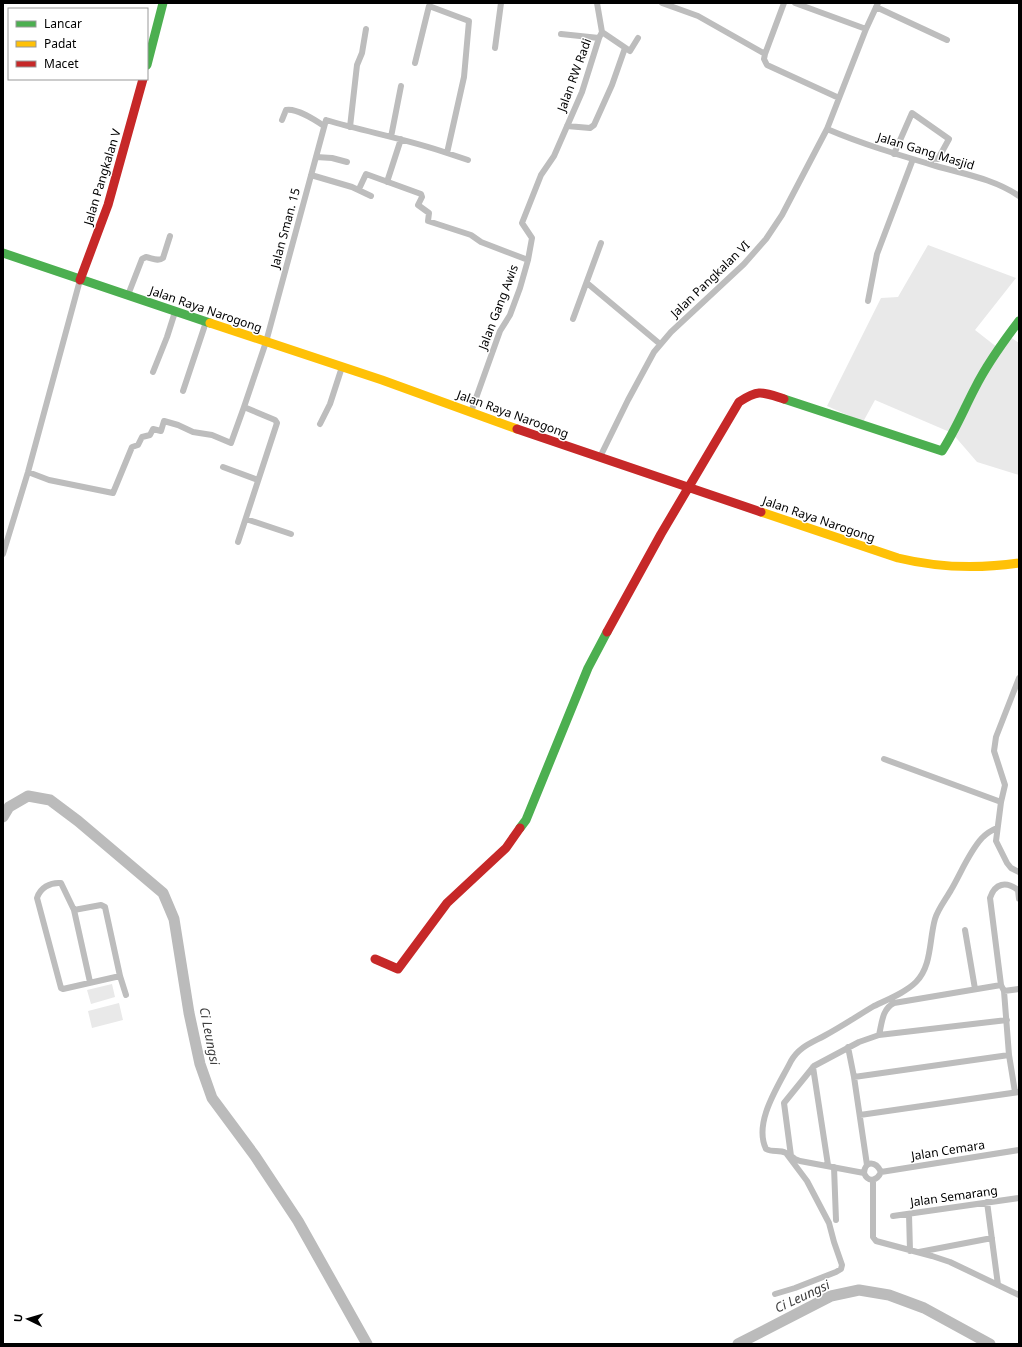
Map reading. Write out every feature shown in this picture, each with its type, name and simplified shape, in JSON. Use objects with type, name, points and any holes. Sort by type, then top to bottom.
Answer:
[{"type":"street","points":[[148,61],[163,3]]},
{"type":"street","points":[[495,48],[501,3]]},
{"type":"street","points":[[597,3],[600,35]]},
{"type":"street","points":[[662,3],[698,16],[765,54]]},
{"type":"street","points":[[784,3],[765,54],[764,59],[767,65],[839,98]]},
{"type":"street","points":[[795,3],[866,28]]},
{"type":"street","points":[[814,10],[816,3]]},
{"type":"street","points":[[415,63],[429,5],[468,20],[469,23],[464,76],[447,153]]},
{"type":"street","points":[[877,5],[947,40]]},
{"type":"street","name":"Jalan Pangkalan VI","points":[[600,457],[628,400],[654,352],[660,344],[744,264],[766,239],[782,215],[827,129],[866,28],[877,5]]},
{"type":"street","points":[[350,127],[357,65],[362,52],[366,29]]},
{"type":"street","points":[[561,34],[600,35],[630,52],[638,38]]},
{"type":"street","name":"Jalan RW Radi","points":[[567,126],[584,86],[600,35]]},
{"type":"street","points":[[567,126],[590,128],[594,125],[612,85],[625,48]]},
{"type":"street","name":"Jalan Pangkalan V","points":[[80,280],[108,204],[143,80]]},
{"type":"street","points":[[391,137],[401,86]]},
{"type":"street","points":[[282,120],[286,110],[291,109],[325,123],[350,127],[401,139],[468,160]]},
{"type":"street","points":[[894,154],[912,113],[949,138],[938,159],[933,158],[930,164]]},
{"type":"street","name":"Jalan Sman. 15","points":[[28,472],[49,480],[113,493],[132,447],[138,445],[142,437],[150,435],[153,429],[161,431],[164,421],[178,425],[193,432],[212,435],[231,443],[266,342],[325,123]]},
{"type":"street","name":"Jalan Gang Awis","points":[[471,412],[495,356],[500,331],[510,315],[528,260],[532,238],[522,223],[541,175],[554,156],[567,126]]},
{"type":"street","name":"Jalan Gang Masjid","points":[[827,129],[894,154],[1002,186],[1019,196]]},
{"type":"street","points":[[387,182],[401,139]]},
{"type":"street","points":[[316,156],[346,162]]},
{"type":"street","points":[[868,301],[877,254],[913,159]]},
{"type":"street","points":[[359,189],[366,174],[421,194],[422,196],[418,205],[429,213],[428,221],[471,234],[481,242],[528,260]]},
{"type":"street","points":[[311,176],[359,189],[371,196]]},
{"type":"street","points":[[128,295],[142,259],[146,257],[159,260],[163,258],[170,236]]},
{"type":"street","points":[[573,319],[601,243]]},
{"type":"street","name":"Jalan Raya Narogong","points":[[3,253],[342,367],[539,437],[688,486],[817,532],[898,558],[942,567],[963,568],[992,567],[1019,563]]},
{"type":"street","points":[[3,554],[28,472],[80,280]]},
{"type":"street","points":[[586,283],[660,344]]},
{"type":"street","points":[[153,372],[176,312]]},
{"type":"street","points":[[375,959],[398,969],[448,903],[506,848],[526,820],[588,668],[688,486],[739,402],[750,395],[761,392],[799,403],[942,451],[952,436],[979,380],[1019,321]]},
{"type":"street","points":[[183,391],[206,322]]},
{"type":"street","points":[[320,424],[330,404],[342,367]]},
{"type":"street","points":[[238,542],[277,421],[244,407]]},
{"type":"street","points":[[224,467],[258,480]]},
{"type":"street","points":[[246,519],[291,534]]},
{"type":"street","points":[[1018,681],[994,745],[1005,785],[997,828],[997,843],[1007,863],[1011,868],[1019,872]]},
{"type":"street","points":[[884,758],[1001,802]]},
{"type":"street","points":[[775,1294],[809,1283],[840,1270],[842,1267],[829,1223],[807,1181],[786,1153],[780,1150],[769,1150],[765,1145],[763,1119],[768,1108],[791,1061],[800,1049],[902,992],[916,982],[925,968],[933,928],[938,914],[978,844],[988,833],[997,828]]},
{"type":"street","points":[[90,982],[74,910],[61,883],[57,882],[42,888],[38,892],[37,898],[60,988],[63,989],[120,976]]},
{"type":"street","points":[[860,1115],[1017,1092],[1009,1055],[1007,1020],[990,902],[991,894],[1000,885],[1006,884],[1012,885],[1018,890],[1019,899]]},
{"type":"street","points":[[74,910],[101,905],[104,907],[120,976],[126,995]]},
{"type":"street","points":[[965,930],[975,989]]},
{"type":"street","points":[[878,1035],[885,1011],[894,1003],[975,989],[1019,989]]},
{"type":"street","points":[[864,1173],[795,1159],[790,1153],[784,1103],[813,1067],[848,1047],[878,1035],[1007,1020]]},
{"type":"street","points":[[848,1047],[867,1165],[864,1168],[864,1173],[865,1177],[869,1180],[874,1180]]},
{"type":"street","points":[[854,1077],[1009,1055]]},
{"type":"street","points":[[813,1067],[831,1166],[836,1220]]},
{"type":"street","name":"Jalan Cemara","points":[[881,1172],[1019,1150]]},
{"type":"street","points":[[867,1165],[871,1163],[875,1164],[879,1166],[881,1172],[874,1180],[874,1240],[878,1243],[950,1262],[1019,1295]]},
{"type":"street","name":"Jalan Semarang","points":[[893,1216],[1019,1198]]},
{"type":"street","points":[[987,1202],[998,1285]]},
{"type":"street","points":[[909,1214],[913,1252]]},
{"type":"street","points":[[913,1252],[992,1238]]},
{"type":"shaded area","points":[[928,245],[1016,278],[975,330],[998,348],[1010,337],[1019,343],[1019,475],[977,462],[952,433],[875,400],[863,422],[827,406],[881,298],[898,297]]},
{"type":"shaded area","points":[[112,984],[115,997],[91,1004],[87,990]]},
{"type":"shaded area","points":[[119,1003],[123,1020],[92,1028],[88,1011]]},
{"type":"waterway","name":"Ci Leungsi","points":[[3,817],[9,807],[28,796],[50,800],[78,821],[163,893],[174,919],[189,1013],[200,1064],[212,1098],[255,1156],[298,1221],[367,1344]]},
{"type":"waterway","name":"Ci Leungsi","points":[[738,1344],[831,1296],[859,1290],[889,1295],[924,1308],[990,1344]]},
{"type":"traffic: fast","points":[[148,61],[163,3]]},
{"type":"traffic: fast","points":[[3,253],[210,323]]},
{"type":"traffic: fast","points":[[784,399],[942,451],[985,370],[1019,321]]},
{"type":"traffic: fast","points":[[520,828],[526,820],[588,668],[607,632]]},
{"type":"traffic: slow","points":[[210,323],[382,380],[517,429]]},
{"type":"traffic: slow","points":[[761,512],[898,558],[928,564],[973,567],[1019,563]]},
{"type":"traffic: jam","points":[[80,280],[108,205],[143,80]]},
{"type":"traffic: jam","points":[[607,632],[661,534],[739,402],[756,393],[765,393],[784,399]]},
{"type":"traffic: jam","points":[[517,429],[761,512]]},
{"type":"traffic: jam","points":[[375,959],[398,969],[447,903],[506,848],[520,828]]}]
